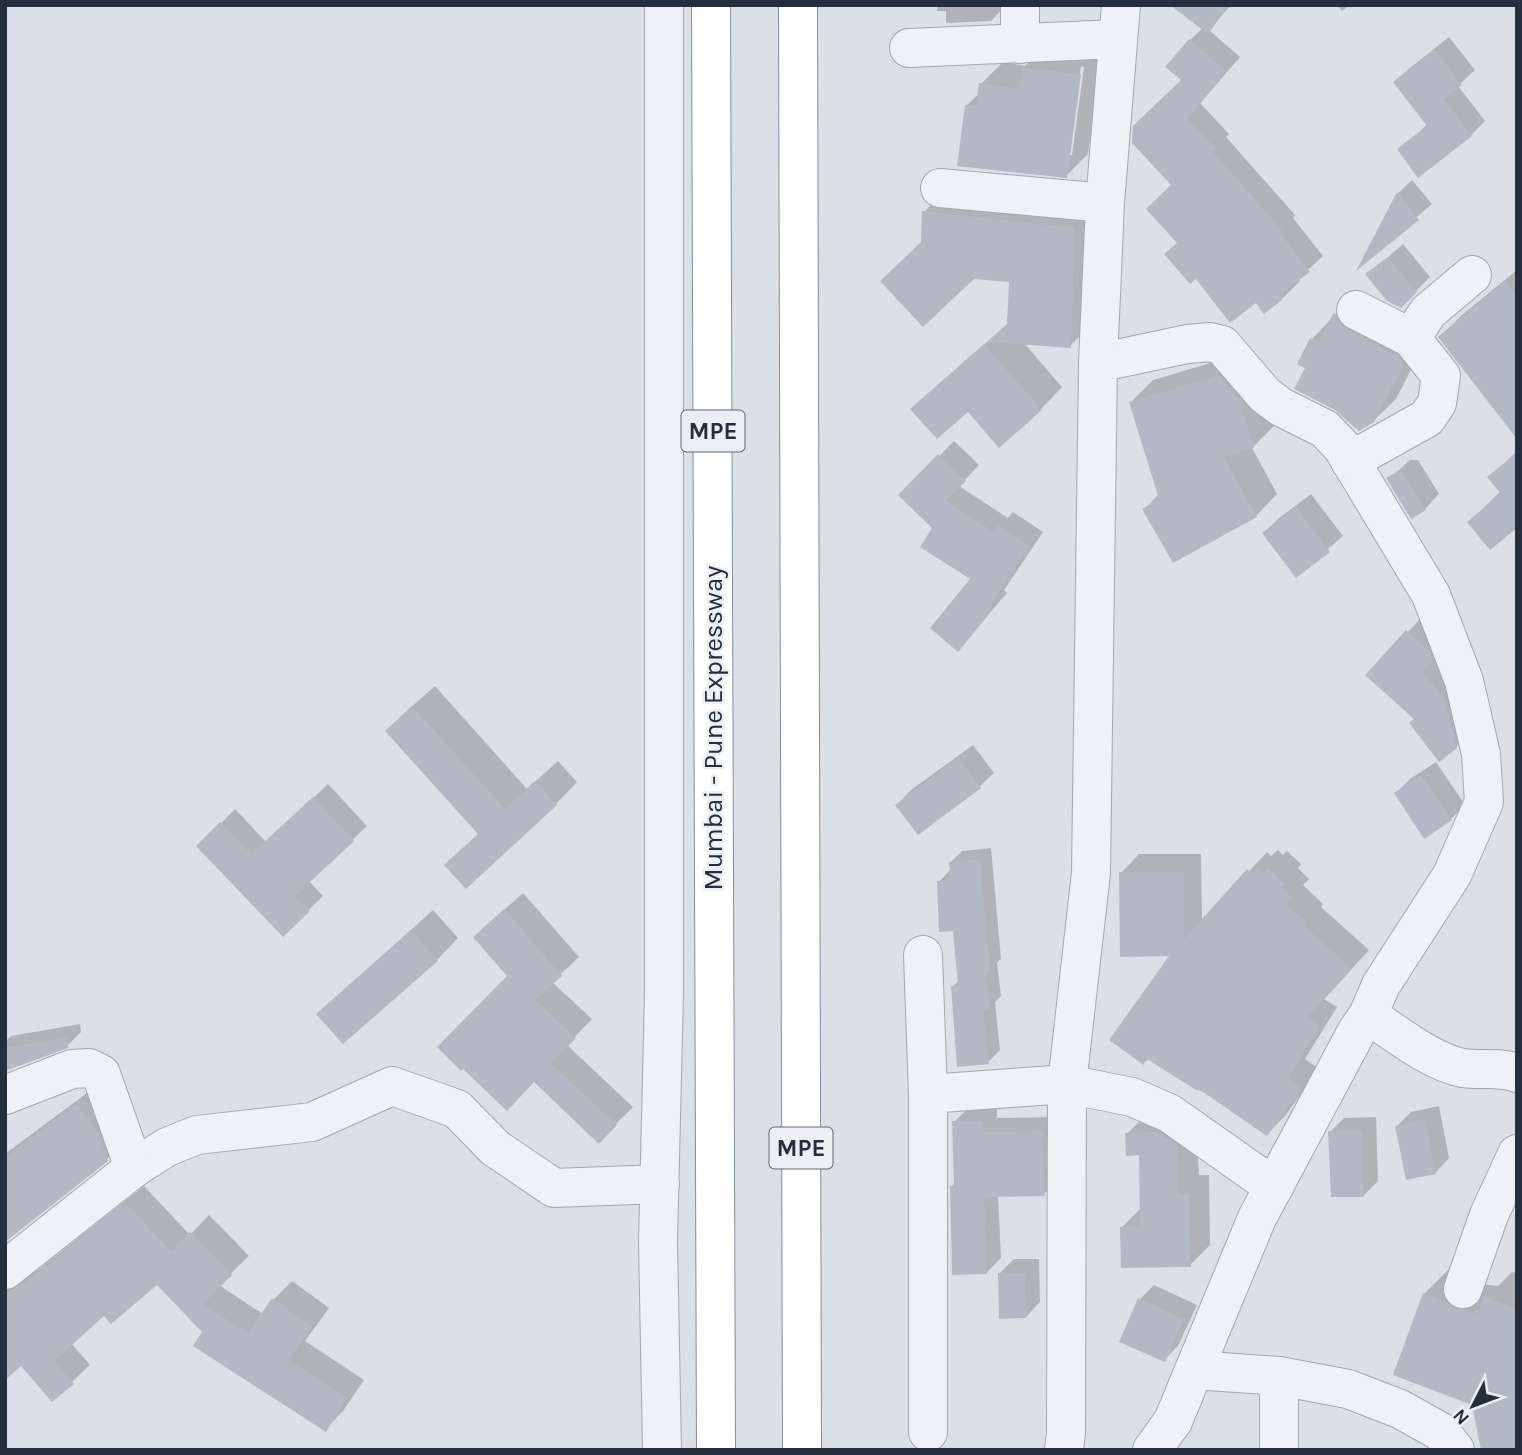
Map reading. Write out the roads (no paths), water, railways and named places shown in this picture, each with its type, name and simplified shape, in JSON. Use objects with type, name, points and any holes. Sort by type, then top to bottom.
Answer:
[{"type":"highway","name":"Mumbai - Pune Expressway","points":[[711,5],[716,1450]]},
{"type":"highway","name":"MPE","points":[[798,5],[802,1450]]},
{"type":"street","points":[[662,1450],[658,1242],[664,993],[664,5]]},
{"type":"street","points":[[1020,5],[1020,44]]},
{"type":"street","points":[[909,48],[1020,44],[1119,22],[1105,203],[1098,363],[1091,873],[1066,1084],[1066,1433],[1063,1450]]},
{"type":"street","points":[[940,188],[1105,203]]},
{"type":"street","points":[[1411,338],[1428,312],[1472,275]]},
{"type":"street","points":[[1350,461],[1427,418],[1437,403],[1441,376],[1411,338],[1356,310]]},
{"type":"street","points":[[1098,363],[1187,344],[1210,342],[1222,345],[1265,395],[1325,429],[1342,447],[1431,595],[1464,681],[1481,754],[1484,802],[1452,875],[1381,985],[1368,1015],[1257,1218],[1173,1421],[1152,1450]]},
{"type":"street","points":[[923,955],[928,1094],[928,1432]]},
{"type":"street","points":[[1368,1015],[1441,1062],[1464,1068],[1507,1069],[1517,1073]]},
{"type":"street","points":[[5,1095],[72,1069],[89,1068],[101,1074],[134,1168]]},
{"type":"street","points":[[928,1094],[1066,1084],[1132,1097],[1168,1114],[1275,1187]]},
{"type":"street","points":[[5,1270],[134,1168],[167,1147],[197,1135],[312,1122],[392,1086],[457,1109],[495,1148],[554,1188],[660,1184]]},
{"type":"street","points":[[1463,1289],[1489,1215],[1517,1154]]},
{"type":"street","points":[[1194,1370],[1279,1376],[1348,1389],[1400,1409],[1441,1432],[1455,1450]]},
{"type":"street","points":[[1279,1376],[1279,1450]]}]
